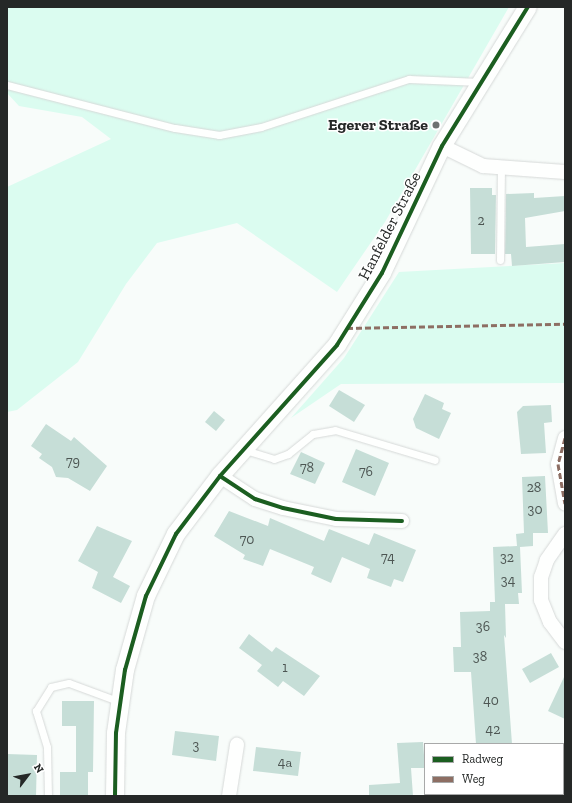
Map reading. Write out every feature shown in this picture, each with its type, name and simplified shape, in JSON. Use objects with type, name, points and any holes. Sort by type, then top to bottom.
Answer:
[{"type":"street","name":"Hanfelder Straße","points":[[115,796],[120,702],[124,670],[146,596],[176,534],[220,476],[243,449],[337,345],[382,273],[442,146],[480,82],[528,7]]},
{"type":"street","points":[[442,146],[482,166],[565,172]]},
{"type":"street","points":[[565,438],[558,464],[565,503]]},
{"type":"street","points":[[220,476],[255,499],[284,508],[336,519],[402,521]]},
{"type":"street","points":[[565,534],[547,560],[541,585],[541,600],[550,622],[565,642]]},
{"type":"street","points":[[230,796],[237,745]]},
{"type":"lane","points":[[7,85],[175,128],[219,135],[260,127],[409,79],[480,82]]},
{"type":"lane","points":[[500,260],[501,168]]},
{"type":"lane","points":[[243,449],[274,459],[288,454],[313,434],[335,430],[435,460]]},
{"type":"lane","points":[[48,796],[47,747],[36,712],[52,687],[69,683],[120,702]]},
{"type":"green space","points":[[7,7],[509,7],[385,222],[337,292],[237,223],[157,243],[126,284],[78,362],[17,410],[7,412],[7,187],[111,139],[82,117],[19,106],[7,93]]},
{"type":"green space","points":[[565,263],[565,383],[341,384],[291,418],[344,358],[399,272]]},
{"type":"building","points":[[470,188],[492,188],[492,195],[496,195],[495,254],[471,254]]},
{"type":"building","points":[[534,193],[534,198],[565,196],[565,211],[525,218],[526,247],[565,244],[565,262],[512,266],[511,254],[505,254],[506,194]]},
{"type":"building","points":[[339,390],[365,405],[354,422],[329,406]]},
{"type":"building","points":[[425,394],[444,403],[442,409],[451,413],[439,439],[416,428],[413,419]]},
{"type":"building","points":[[551,405],[552,422],[544,423],[546,453],[521,454],[517,412],[523,406]]},
{"type":"building","points":[[214,411],[225,420],[216,431],[205,422]]},
{"type":"building","points":[[46,424],[71,441],[74,437],[107,466],[90,491],[68,478],[56,477],[52,467],[39,458],[42,454],[31,446]]},
{"type":"building","points":[[356,449],[389,463],[375,496],[342,482]]},
{"type":"building","points":[[301,452],[325,463],[315,484],[290,474]]},
{"type":"building","points":[[545,476],[548,533],[533,533],[533,546],[520,547],[522,593],[518,593],[519,604],[505,604],[506,638],[504,635],[512,743],[476,743],[471,672],[454,672],[453,647],[461,647],[460,612],[490,611],[490,602],[495,602],[493,547],[517,546],[516,534],[524,533],[522,477]]},
{"type":"building","points":[[229,511],[268,526],[270,518],[324,541],[329,529],[369,545],[374,533],[416,550],[403,582],[394,579],[391,587],[367,578],[370,569],[342,557],[331,583],[311,574],[314,567],[270,549],[263,566],[243,559],[245,555],[214,536]]},
{"type":"building","points":[[97,526],[132,541],[113,577],[130,586],[121,603],[92,588],[98,572],[78,561]]},
{"type":"building","points":[[249,634],[272,652],[276,647],[320,676],[304,696],[283,681],[278,687],[257,671],[262,665],[239,648]]},
{"type":"building","points":[[551,653],[559,667],[530,683],[522,669]]},
{"type":"building","points":[[565,675],[565,719],[548,711]]},
{"type":"building","points":[[62,701],[94,701],[93,772],[88,772],[88,796],[60,796],[60,772],[76,772],[76,726],[62,726]]},
{"type":"building","points":[[175,731],[219,736],[216,761],[172,755]]},
{"type":"building","points":[[423,742],[424,768],[411,768],[413,796],[369,796],[369,785],[400,783],[397,743]]},
{"type":"building","points":[[256,747],[301,752],[298,776],[253,771]]},
{"type":"building","points":[[7,754],[37,755],[36,796],[7,796]]},
{"type":"marked path","points":[[347,328],[565,324]]},
{"type":"marked path","points":[[565,438],[558,464],[565,503]]},
{"type":"cycle path","points":[[115,796],[116,733],[125,670],[146,596],[176,534],[220,476],[337,345],[382,273],[442,146],[528,7]]},
{"type":"cycle path","points":[[220,476],[255,499],[283,508],[336,519],[402,521]]},
{"type":"place","name":"Egerer Straße","points":[[436,125]]}]
